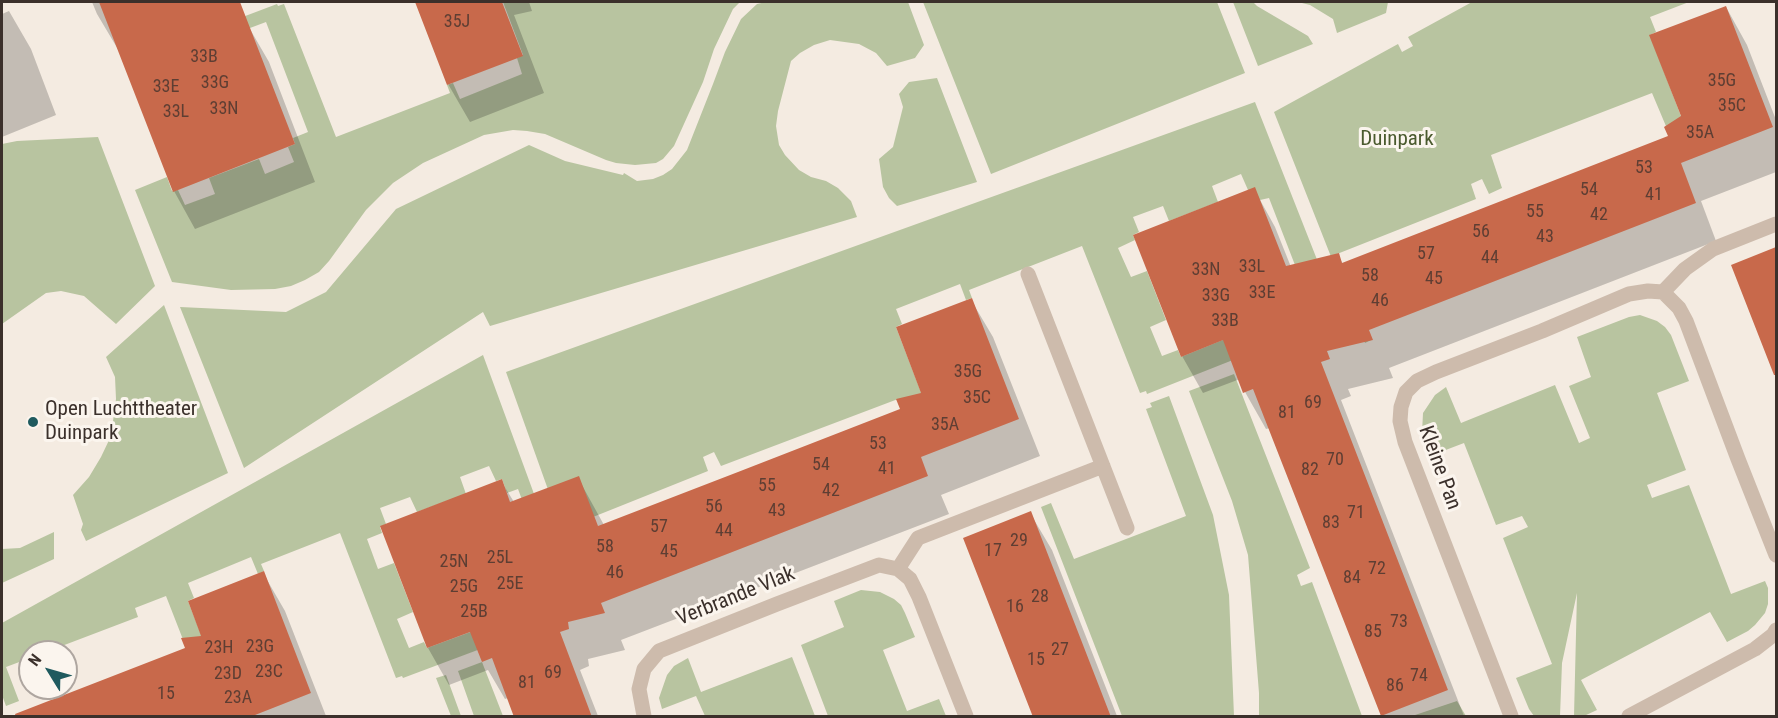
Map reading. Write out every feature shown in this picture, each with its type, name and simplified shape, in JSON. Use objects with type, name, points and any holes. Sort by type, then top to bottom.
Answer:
[{"type":"street","points":[[1776,224],[1713,249],[1685,270],[1663,292],[1679,308],[1686,321],[1776,555]]},
{"type":"street","points":[[1028,274],[1127,528]]},
{"type":"street","name":"Kleine Pan","points":[[1511,717],[1405,441],[1400,421],[1401,407],[1406,392],[1417,381],[1436,372],[1629,294],[1648,291],[1663,292]]},
{"type":"street","points":[[966,717],[919,597],[910,579],[897,569],[918,538],[1103,466]]},
{"type":"street","name":"Verbrande Vlak","points":[[644,717],[639,689],[644,669],[659,651],[857,572],[879,565],[897,569]]},
{"type":"street","points":[[1629,717],[1755,649],[1776,630]]},
{"type":"green space","points":[[503,2],[740,2],[733,9],[714,49],[703,82],[674,146],[663,159],[656,163],[635,165],[616,163],[545,134],[527,131],[513,130],[484,135],[423,163],[393,183],[366,210],[329,261],[319,272],[305,280],[275,289],[231,290],[172,282],[135,190],[167,177],[172,191],[178,190],[185,205],[215,194],[209,178],[259,159],[265,174],[294,162],[288,147],[295,144],[293,138],[308,132],[266,22],[250,28],[195,35],[277,4],[278,6],[284,4],[336,137],[450,93],[447,85],[453,83],[460,99],[522,74],[517,58],[523,55]]},
{"type":"green space","points":[[766,2],[908,2],[924,45],[915,58],[887,66],[876,53],[859,44],[830,40],[814,45],[791,61],[778,111],[776,126],[779,145],[785,155],[799,170],[838,188],[851,201],[857,217],[490,326],[483,312],[244,468],[180,307],[286,312],[326,292],[396,209],[529,145],[565,161],[623,175],[624,173],[637,181],[663,175],[672,169],[687,150],[725,52],[741,19],[757,4]]},
{"type":"green space","points":[[923,2],[1217,2],[1245,73],[991,174]]},
{"type":"green space","points":[[1233,2],[1253,2],[1308,36],[1313,44],[1258,66]]},
{"type":"green space","points":[[1298,2],[1388,2],[1386,13],[1337,33],[1333,19],[1310,5]]},
{"type":"green space","name":"Duinpark","points":[[1472,2],[1689,2],[1650,17],[1656,32],[1650,35],[1687,132],[1671,138],[1652,93],[1491,155],[1502,188],[1489,194],[1482,179],[1471,184],[1476,199],[1337,254],[1371,340],[1365,343],[1274,112],[1398,44],[1402,52],[1413,46],[1408,37]]},
{"type":"green space","points":[[937,78],[977,182],[897,206],[883,187],[879,159],[893,147],[903,107],[899,94],[909,82]]},
{"type":"green space","points":[[1255,102],[1340,318],[1319,327],[1269,198],[1260,200],[1248,190],[1241,174],[1212,186],[1218,202],[1169,221],[1163,206],[1133,217],[1139,232],[1133,235],[1135,240],[1118,248],[1131,277],[1147,271],[1166,320],[1150,327],[1162,356],[1178,350],[1181,357],[1230,337],[1238,358],[1147,394],[1146,391],[1140,393],[1082,246],[969,290],[972,298],[966,300],[960,284],[896,309],[902,324],[896,327],[932,421],[898,399],[721,466],[714,452],[703,457],[708,471],[593,517],[590,607],[506,372]]},
{"type":"green space","points":[[98,137],[155,286],[116,324],[84,296],[61,291],[46,293],[2,324],[2,144],[17,141]]},
{"type":"green space","points":[[164,305],[228,473],[86,541],[81,530],[83,524],[73,495],[89,477],[111,436],[116,399],[115,377],[106,357]]},
{"type":"green space","points":[[1640,315],[1657,321],[1671,335],[1689,381],[1657,393],[1686,470],[1647,485],[1652,498],[1689,485],[1731,594],[1765,581],[1768,588],[1768,604],[1765,613],[1755,625],[1727,642],[1710,612],[1581,680],[1597,710],[1584,716],[1574,716],[1577,593],[1562,663],[1560,716],[1534,716],[1516,678],[1552,664],[1503,538],[1528,527],[1522,516],[1496,525],[1464,443],[1430,456],[1422,433],[1423,413],[1435,395],[1446,387],[1461,423],[1555,385],[1579,443],[1590,438],[1569,386],[1591,377],[1577,337]]},
{"type":"green space","points":[[483,355],[577,611],[565,615],[518,489],[507,493],[502,479],[496,481],[489,466],[460,477],[466,494],[417,512],[410,497],[380,508],[386,524],[380,527],[382,533],[367,539],[378,569],[394,563],[413,612],[397,619],[409,648],[424,642],[427,648],[476,630],[483,648],[403,678],[402,676],[396,678],[340,533],[261,564],[264,571],[258,574],[251,557],[188,583],[194,598],[188,601],[224,694],[207,701],[166,596],[135,608],[138,617],[78,640],[18,640],[18,662],[6,667],[19,701],[6,706],[2,695],[2,623]]},
{"type":"green space","points":[[1234,374],[1310,568],[1297,575],[1301,586],[1312,582],[1362,716],[1259,716],[1248,555],[1232,501],[1189,391]]},
{"type":"green space","points":[[1169,396],[1213,515],[1229,595],[1234,716],[1122,716],[1041,507],[1051,503],[1074,559],[1186,516],[1146,409],[1152,407],[1150,403]]},
{"type":"green space","points":[[54,532],[54,559],[2,583],[2,549],[20,548]]},
{"type":"green space","points":[[861,590],[880,592],[901,605],[915,637],[883,650],[907,711],[939,699],[946,716],[828,716],[801,645],[844,627],[834,601]]},
{"type":"green space","points":[[792,657],[815,716],[705,716],[696,696],[662,709],[659,698],[667,675],[674,666],[688,658],[701,692]]},
{"type":"green space","points":[[482,662],[503,716],[474,716],[458,671]]},
{"type":"green space","points":[[446,675],[461,716],[451,716],[436,678]]},
{"type":"green space","points":[[1457,701],[1466,716],[1412,716]]},
{"type":"building","points":[[99,2],[240,2],[295,144],[173,192]]},
{"type":"building","points":[[415,2],[502,2],[523,56],[447,85]]},
{"type":"building","points":[[1726,6],[1773,127],[1681,163],[1696,203],[1369,330],[1373,340],[1327,351],[1330,359],[1321,362],[1448,690],[1381,716],[1253,389],[1243,393],[1223,340],[1181,357],[1133,235],[1255,187],[1286,266],[1339,253],[1342,263],[1668,136],[1664,127],[1681,116],[1649,35]]},
{"type":"building","points":[[1776,247],[1776,375],[1774,375],[1731,265]]},
{"type":"building","points":[[972,298],[1019,419],[921,457],[928,476],[601,603],[605,613],[568,622],[569,629],[560,632],[592,717],[514,717],[492,658],[482,662],[470,632],[427,648],[380,526],[502,479],[510,502],[579,476],[598,526],[900,409],[896,399],[921,393],[896,327]]},
{"type":"building","points":[[1031,511],[1111,717],[1033,717],[963,538]]},
{"type":"building","points":[[264,571],[311,693],[250,717],[16,717],[15,714],[51,700],[78,700],[78,690],[185,648],[181,638],[201,636],[188,601]]},
{"type":"place","name":"Open Luchttheater Duinpark","points":[[33,422]]}]
